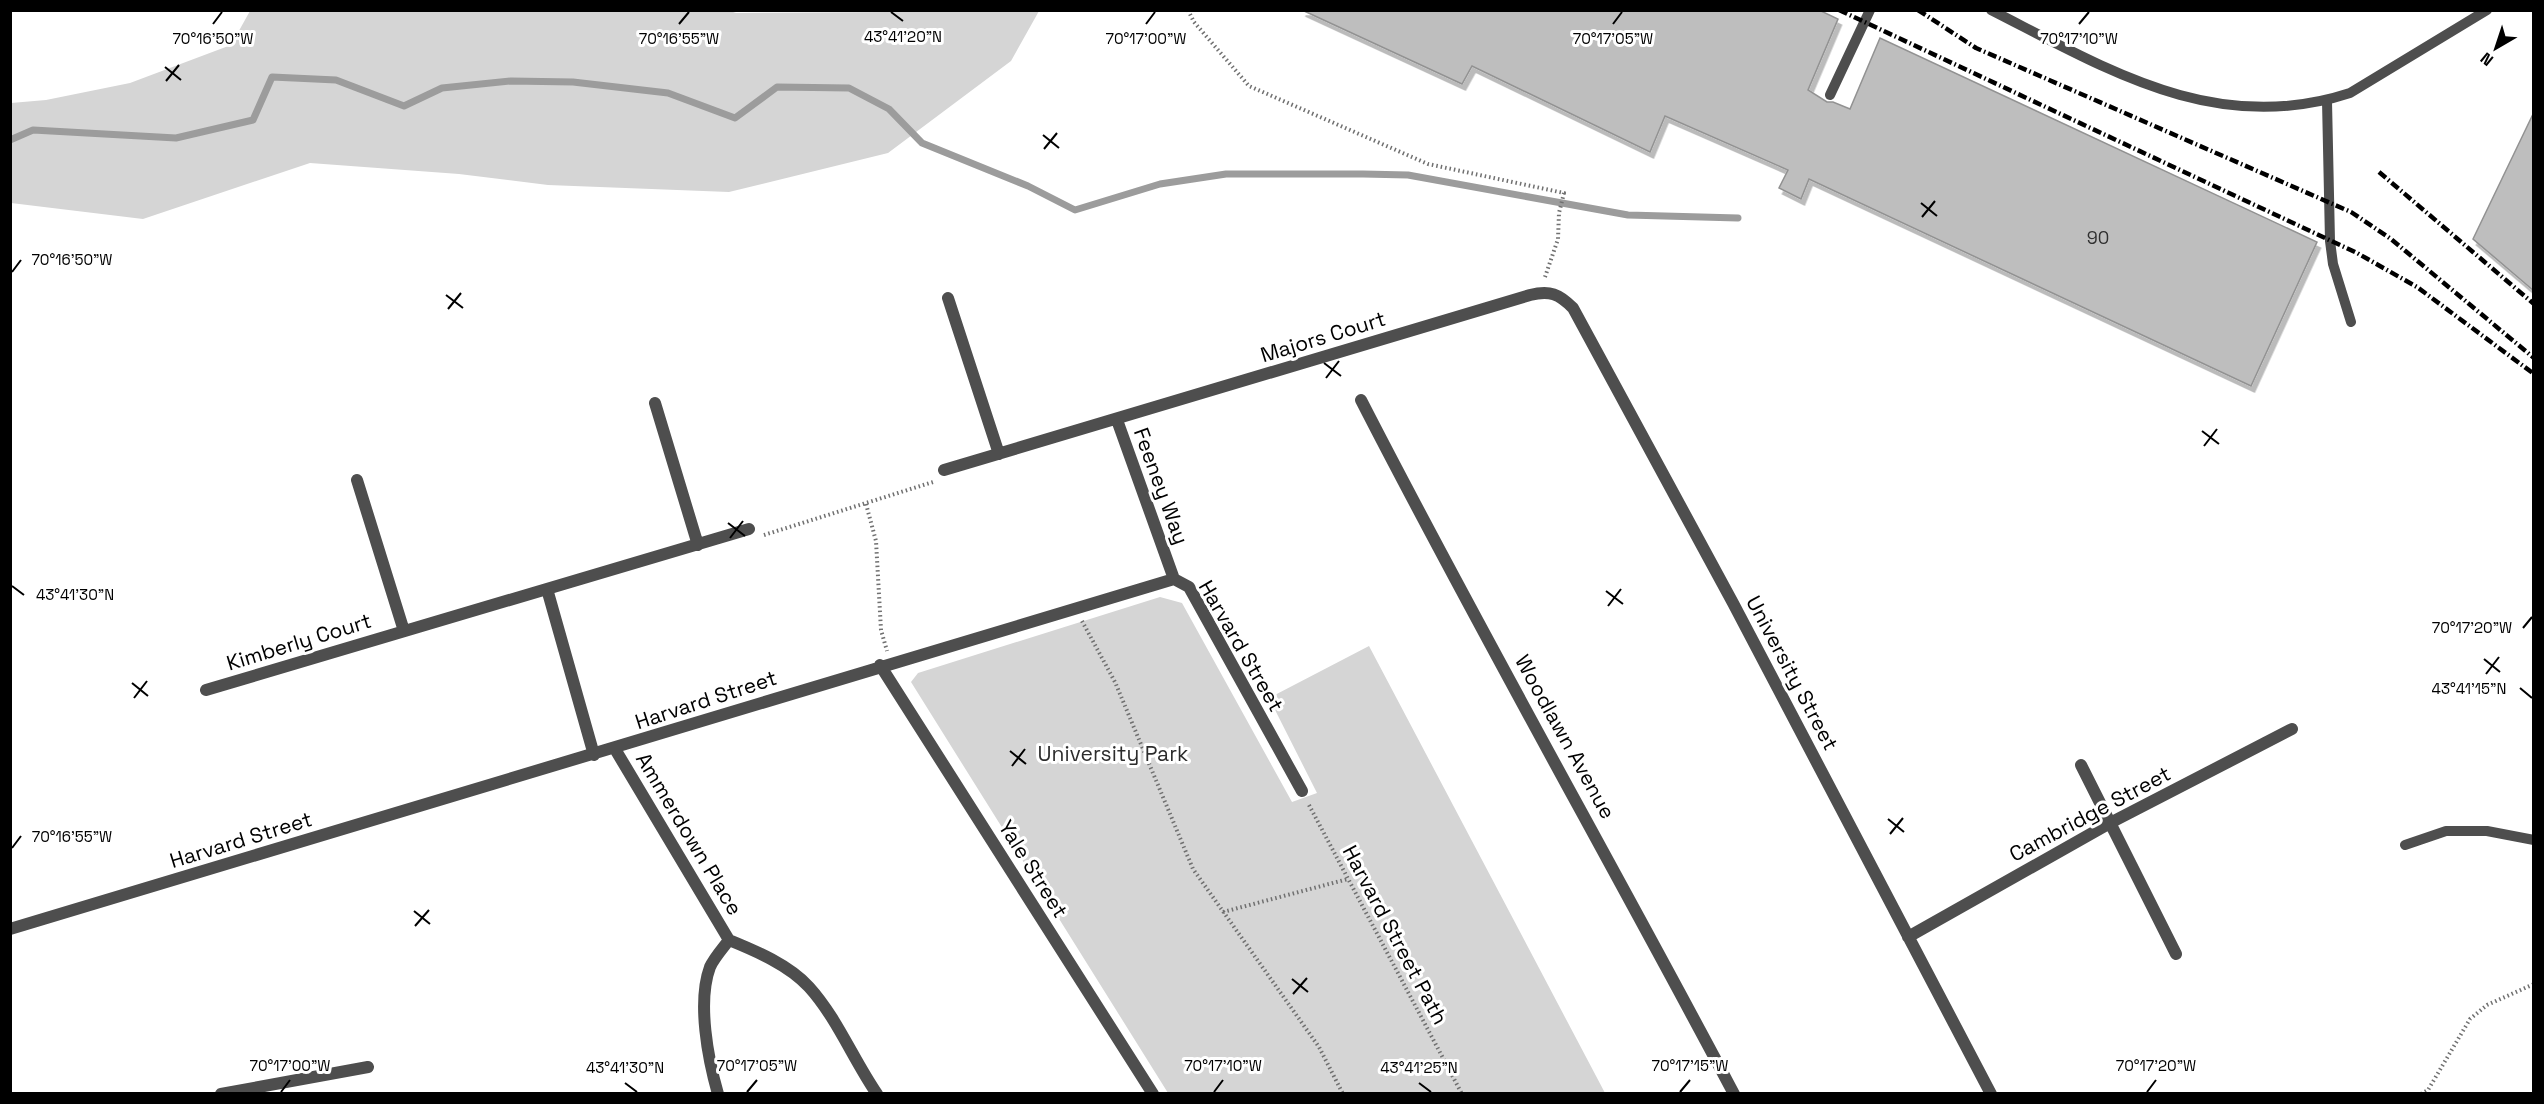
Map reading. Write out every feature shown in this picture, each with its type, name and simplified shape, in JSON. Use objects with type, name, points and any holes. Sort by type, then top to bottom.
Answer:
[{"type":"street","name":"Majors Court","points":[[1118,420],[1539,292]]},
{"type":"street","name":"University Street","points":[[1539,292],[1552,292],[1562,297],[1573,308],[1733,603],[1991,1094]]},
{"type":"street","points":[[948,298],[999,454]]},
{"type":"street","name":"Woodlawn Avenue","points":[[1361,400],[1421,517],[1600,841],[1734,1094]]},
{"type":"street","points":[[655,403],[698,544]]},
{"type":"street","name":"Feeney Way","points":[[944,470],[1118,420],[1174,579]]},
{"type":"street","name":"Kimberly Court","points":[[357,480],[404,631]]},
{"type":"street","name":"Kimberly Court","points":[[206,690],[749,530]]},
{"type":"street","name":"Harvard Street","points":[[10,929],[615,749],[885,664],[1174,579],[1189,587],[1302,791]]},
{"type":"street","points":[[547,589],[594,755]]},
{"type":"street","name":"Yale Street","points":[[885,664],[1153,1094]]},
{"type":"street","name":"Cambridge Street","points":[[1908,937],[2110,823],[2292,729]]},
{"type":"street","name":"Ammerdown Place","points":[[615,749],[729,940],[756,951],[808,986],[831,1017],[877,1094]]},
{"type":"street","points":[[2081,765],[2176,954]]},
{"type":"street","name":"Ammerdown Place","points":[[718,1094],[706,1038],[706,994],[710,967],[729,940]]},
{"type":"street","points":[[221,1094],[368,1067]]},
{"type":"lane","points":[[1830,95],[1870,10]]},
{"type":"lane","points":[[1991,10],[2138,82],[2176,96],[2236,107],[2280,107],[2326,101],[2372,82],[2487,10]]},
{"type":"lane","points":[[2326,101],[2330,241],[2333,264],[2351,322]]},
{"type":"lane","points":[[2405,845],[2446,831],[2487,831],[2534,840]]},
{"type":"path","points":[[1188,10],[1194,22],[1249,86],[1428,164],[1564,193],[1558,213],[1558,238],[1539,292]]},
{"type":"path","points":[[749,530],[762,536],[931,484],[944,470]]},
{"type":"path","points":[[866,504],[876,541],[885,664]]},
{"type":"path","points":[[1075,608],[1114,682],[1193,868],[1319,1047],[1343,1094]]},
{"type":"path","name":"Harvard Street Path","points":[[1302,791],[1462,1094]]},
{"type":"path","points":[[1223,912],[1348,879]]},
{"type":"path","points":[[2421,1094],[2428,1090],[2470,1019],[2487,1005],[2534,984]]},
{"type":"green space","points":[[250,11],[730,11],[736,13],[1039,11],[1011,61],[888,153],[729,192],[548,185],[459,174],[310,163],[143,219],[11,203],[11,103],[46,100],[130,83],[231,45]]},
{"type":"green space","name":"University Park","points":[[1160,597],[1182,603],[1292,802],[1317,793],[1269,698],[1369,646],[1605,1093],[1168,1093],[911,682],[918,673]]},
{"type":"building","points":[[1302,10],[1819,10],[1838,19],[1808,90],[1827,102],[1850,109],[1880,38],[2317,242],[2251,386],[1809,179],[1801,199],[1779,188],[1788,170],[1665,116],[1650,152],[1472,66],[1462,84]]},
{"type":"building","points":[[2534,112],[2534,291],[2473,239]]},
{"type":"waterway","points":[[10,140],[33,130],[176,138],[253,120],[272,77],[336,80],[404,106],[442,88],[511,81],[573,82],[668,93],[735,118],[777,87],[849,88],[889,109],[922,143],[1028,186],[1075,210],[1160,184],[1226,174],[1363,174],[1408,175],[1628,215],[1738,218]]},
{"type":"railway","points":[[1839,10],[2357,253],[2417,287],[2534,374]]},
{"type":"railway","points":[[1918,10],[1976,48],[2351,212],[2391,239],[2534,358]]},
{"type":"railway","points":[[2379,172],[2534,304]]}]
